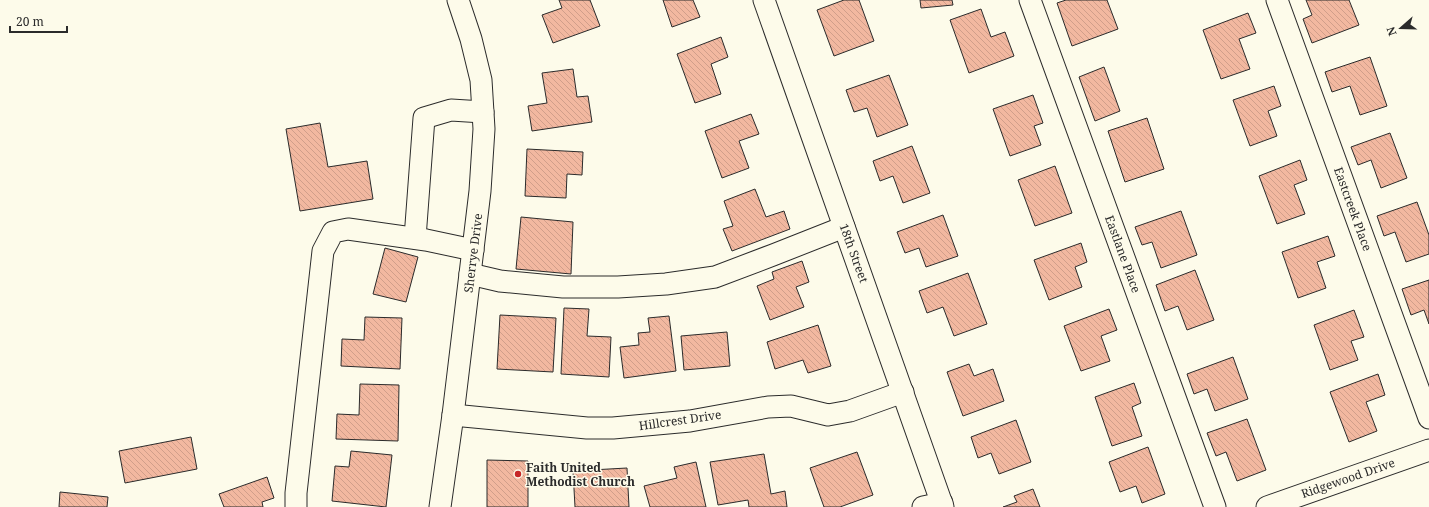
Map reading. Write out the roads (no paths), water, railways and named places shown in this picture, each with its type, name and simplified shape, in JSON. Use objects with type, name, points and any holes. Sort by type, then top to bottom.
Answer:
[{"type":"street","name":"Sherrye Drive","points":[[440,507],[453,414],[480,190],[484,129],[481,80],[471,39],[458,0]]},
{"type":"street","name":"18th Street","points":[[764,0],[903,392],[936,506]]},
{"type":"street","name":"Eastlane Place","points":[[1030,0],[1215,507]]},
{"type":"street","name":"Eastcreek Place","points":[[1277,0],[1429,418]]},
{"type":"street","points":[[415,238],[424,118],[451,110],[483,112]]},
{"type":"street","points":[[470,274],[500,281],[563,287],[618,287],[666,284],[715,277],[844,227]]},
{"type":"street","points":[[296,507],[296,492],[323,251],[333,232],[348,229],[415,238],[473,250]]},
{"type":"street","name":"Hillcrest Drive","points":[[453,414],[587,428],[613,428],[690,421],[768,407],[791,406],[828,415],[850,411],[903,392]]},
{"type":"street","name":"Ridgewood Drive","points":[[1267,507],[1429,450]]},
{"type":"place","name":"Faith United Methodist Church","points":[[518,474]]}]
